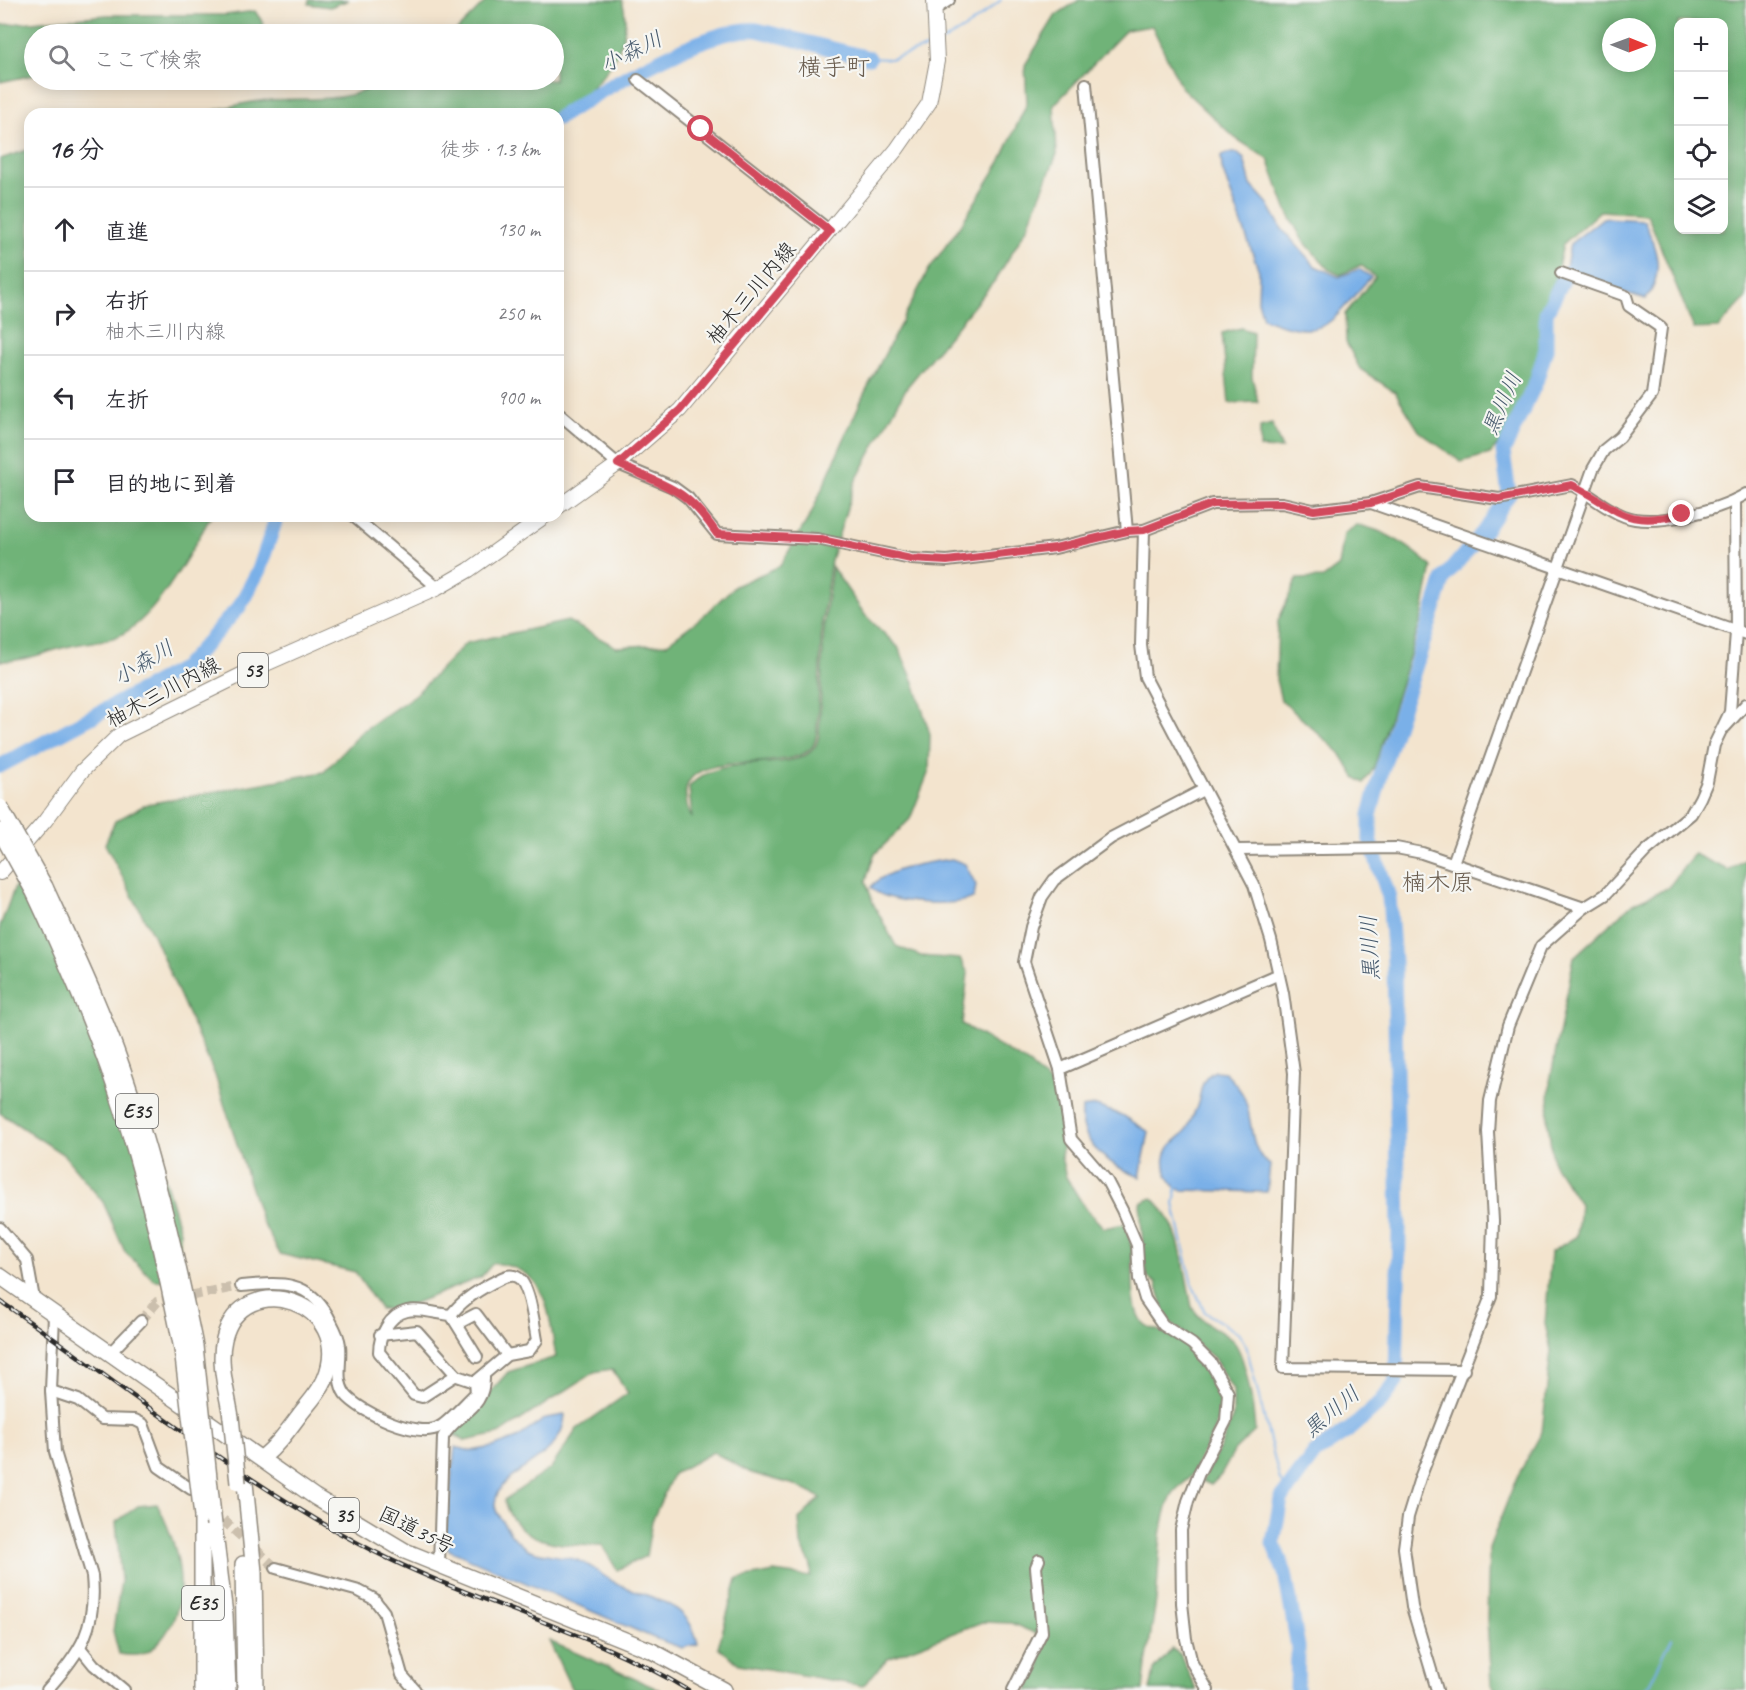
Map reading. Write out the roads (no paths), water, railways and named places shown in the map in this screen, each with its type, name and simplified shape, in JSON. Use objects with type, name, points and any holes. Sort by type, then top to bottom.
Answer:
[{"type":"highway","name":"E35","points":[[0,807],[39,890],[96,1000],[128,1083],[164,1207],[211,1482],[202,1690]]},
{"type":"highway","name":"E35","points":[[0,831],[39,890]]},
{"type":"highway","name":"国道35号","points":[[0,1276],[315,1497],[363,1527],[405,1551],[652,1651],[724,1690]]},
{"type":"highway","points":[[256,1690],[254,1572],[241,1483],[235,1417],[222,1353],[230,1324],[241,1311],[258,1301],[294,1300],[311,1311],[324,1326],[329,1340],[330,1359],[325,1380],[277,1446],[262,1458]]},
{"type":"highway","points":[[241,1483],[245,1690]]},
{"type":"highway","name":"E35","points":[[208,1521],[216,1576],[214,1690]]},
{"type":"highway","points":[[208,1521],[225,1615],[228,1690]]},
{"type":"main road","name":"柚木三川内線","points":[[564,503],[618,464],[680,410],[897,149],[929,103],[937,61],[934,9]]},
{"type":"main road","name":"柚木三川内線","points":[[0,873],[45,821],[82,771],[119,735],[243,674],[438,588],[469,570],[537,522]]},
{"type":"street","points":[[934,9],[949,0]]},
{"type":"street","points":[[638,80],[830,231]]},
{"type":"street","points":[[1086,84],[1127,531]]},
{"type":"street","points":[[1453,863],[1593,469],[1604,450],[1620,437],[1652,395],[1662,328],[1629,306],[1626,296],[1560,273]]},
{"type":"street","points":[[564,418],[618,464],[673,487],[688,498],[717,534],[817,539],[904,558],[947,561],[1055,548],[1127,531],[1144,530],[1212,504],[1282,503],[1314,510],[1371,503],[1420,487],[1499,499],[1572,485],[1622,516],[1636,520],[1656,520],[1736,500],[1746,494]]},
{"type":"street","points":[[1437,1690],[1412,1607],[1404,1548],[1412,1502],[1491,1296],[1493,1221],[1488,1132],[1490,1101],[1508,1026],[1541,946],[1584,908],[1605,895],[1654,844],[1690,814],[1707,782],[1714,745],[1730,712],[1741,633],[1736,500]]},
{"type":"street","points":[[1371,503],[1741,633]]},
{"type":"street","points":[[359,522],[438,588]]},
{"type":"street","points":[[1144,530],[1143,666],[1145,677],[1254,885],[1272,940],[1277,975],[1283,993],[1294,1073],[1283,1368],[1464,1370]]},
{"type":"street","points":[[1721,732],[1739,716],[1746,704]]},
{"type":"street","points":[[1203,790],[1112,838],[1054,879],[1042,897],[1031,927],[1024,962],[1060,1069],[1071,1139],[1107,1180],[1122,1210],[1137,1245],[1139,1279],[1145,1299],[1163,1325],[1192,1344],[1211,1363],[1228,1393],[1226,1421],[1199,1473],[1188,1501],[1181,1530],[1182,1603],[1186,1639],[1192,1663],[1208,1690]]},
{"type":"street","points":[[1236,850],[1396,848],[1422,852],[1584,908]]},
{"type":"street","points":[[1060,1069],[1277,975]]},
{"type":"street","points":[[0,1228],[27,1260],[34,1299]]},
{"type":"street","points":[[241,1286],[293,1285],[305,1289],[325,1310],[340,1343],[339,1379],[345,1394],[365,1411],[410,1430],[427,1431],[441,1427],[476,1393],[479,1379],[507,1355],[529,1351],[537,1340],[526,1287],[519,1278],[504,1277],[481,1289],[457,1306],[454,1319],[477,1358]]},
{"type":"street","points":[[456,1375],[422,1397],[414,1395],[379,1352],[380,1335],[394,1319],[407,1311],[454,1319],[476,1314],[507,1355]]},
{"type":"street","points":[[47,1690],[81,1649],[93,1616],[92,1576],[55,1452],[51,1391],[54,1315]]},
{"type":"street","points":[[109,1354],[141,1321]]},
{"type":"street","points":[[380,1335],[417,1330],[456,1375],[479,1379]]},
{"type":"street","points":[[440,1565],[440,1447],[448,1429],[474,1407],[484,1391],[479,1379]]},
{"type":"street","points":[[51,1391],[78,1400],[102,1419],[135,1420],[143,1424],[159,1467],[191,1489]]},
{"type":"street","points":[[1013,1690],[1042,1632],[1036,1567],[1039,1560]]},
{"type":"street","points":[[276,1568],[359,1591],[374,1599],[384,1612],[402,1676],[415,1690]]},
{"type":"street","points":[[81,1649],[94,1665],[124,1690]]},
{"type":"water","points":[[1237,153],[1244,159],[1251,185],[1268,204],[1282,229],[1315,266],[1339,277],[1359,269],[1371,277],[1326,324],[1302,329],[1263,318],[1258,301],[1259,271],[1222,169],[1221,156]]},
{"type":"water","points":[[1603,218],[1644,220],[1657,260],[1656,279],[1646,299],[1565,274],[1570,244]]},
{"type":"water","points":[[952,859],[965,864],[976,885],[974,897],[938,903],[904,901],[877,893],[871,887],[878,880],[897,871],[920,864]]},
{"type":"water","points":[[1215,1071],[1225,1072],[1243,1095],[1254,1142],[1263,1159],[1270,1165],[1267,1192],[1180,1190],[1168,1177],[1165,1160],[1168,1149],[1186,1130],[1205,1079]]},
{"type":"water","points":[[1096,1106],[1124,1116],[1149,1132],[1140,1177],[1107,1160],[1091,1143],[1082,1121],[1082,1108]]},
{"type":"water","points":[[565,1415],[561,1431],[554,1444],[508,1481],[499,1491],[495,1509],[513,1536],[528,1549],[582,1562],[616,1583],[677,1609],[693,1629],[698,1644],[682,1648],[654,1638],[449,1550],[444,1541],[455,1447],[471,1451],[493,1447],[517,1438],[546,1418]]},
{"type":"waterway","points":[[940,43],[970,25],[1001,0]]},
{"type":"waterway","name":"小森川","points":[[564,114],[655,62],[712,38],[736,31],[757,30],[869,58]]},
{"type":"waterway","points":[[869,58],[890,59],[932,46]]},
{"type":"waterway","name":"黒川川","points":[[1297,1690],[1298,1647],[1285,1573],[1273,1543],[1281,1499],[1315,1453],[1353,1427],[1381,1402],[1396,1382],[1399,1229],[1394,962],[1389,897],[1370,840],[1370,815],[1382,770],[1444,578],[1484,531],[1509,494],[1503,452],[1536,382],[1546,349],[1546,313],[1566,274],[1576,267]]},
{"type":"waterway","name":"小森川","points":[[0,766],[185,667],[239,607],[259,570],[275,522]]},
{"type":"waterway","points":[[1177,1186],[1174,1204],[1192,1284],[1205,1312],[1238,1333],[1246,1345],[1280,1480],[1287,1489]]},
{"type":"waterway","points":[[1642,1690],[1649,1685],[1672,1638]]},
{"type":"tunnel","points":[[141,1321],[157,1302],[241,1286]]},
{"type":"tunnel","points":[[212,1510],[276,1568]]},
{"type":"railway","points":[[0,1301],[183,1432],[325,1524],[373,1551],[412,1569],[612,1650],[688,1690]]},
{"type":"district","name":"横手町","points":[[834,67]]},
{"type":"district","name":"楠木原","points":[[1438,882]]}]
